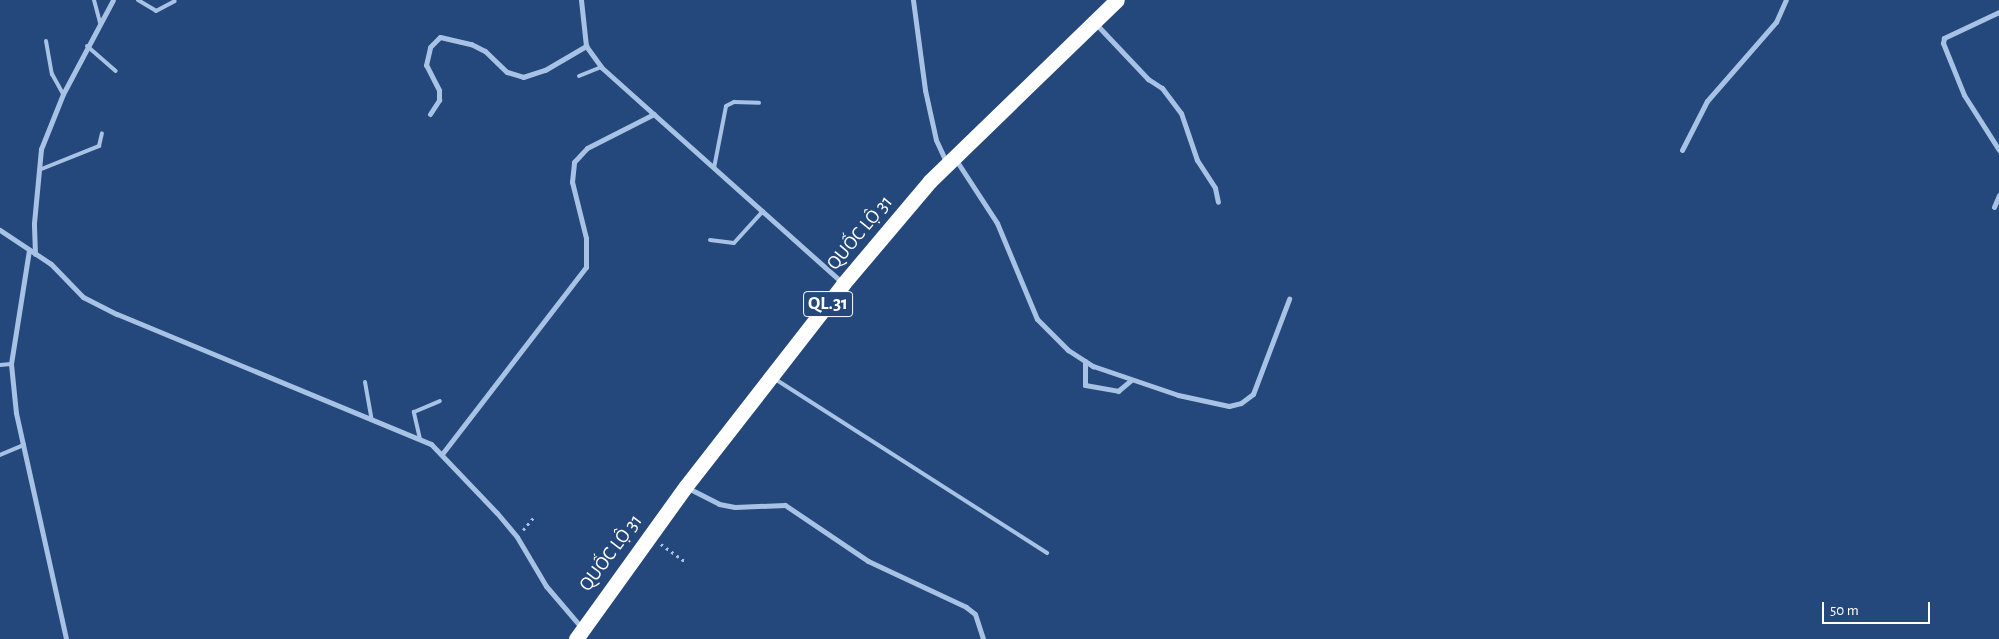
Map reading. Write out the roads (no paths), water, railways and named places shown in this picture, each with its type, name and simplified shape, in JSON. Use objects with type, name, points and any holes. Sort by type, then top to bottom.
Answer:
[{"type":"highway","name":"QUỐC LỘ 31","points":[[579,634],[686,486],[843,284],[951,161],[1117,0]]},
{"type":"street","points":[[35,254],[41,149],[63,94],[113,0]]},
{"type":"street","points":[[581,0],[586,46],[601,67],[843,284]]},
{"type":"street","points":[[913,0],[925,90],[936,140],[996,223],[1037,319],[1085,361],[1131,380],[1215,404],[1229,406],[1241,403],[1253,394],[1263,372],[1289,299]]},
{"type":"street","points":[[1682,150],[1707,101],[1776,22],[1786,0]]},
{"type":"street","points":[[1999,12],[1944,38],[1943,43],[1964,95],[1999,150]]},
{"type":"street","points":[[1094,22],[1143,75],[1162,88],[1181,113],[1197,160],[1215,188],[1218,202]]},
{"type":"street","points":[[430,114],[439,100],[439,90],[426,65],[430,47],[440,37],[471,44],[485,51],[507,72],[523,77],[545,70],[586,46]]},
{"type":"street","points":[[442,454],[586,267],[586,238],[572,182],[574,162],[587,148],[654,114]]},
{"type":"street","points":[[1994,207],[1999,195]]},
{"type":"street","points":[[0,230],[35,254],[83,297],[117,314],[420,439],[442,454],[517,537],[546,586],[579,634]]},
{"type":"street","points":[[29,250],[11,364],[24,445],[66,639]]},
{"type":"street","points":[[1085,361],[1085,385],[1118,391],[1131,380]]},
{"type":"street","points":[[686,486],[719,504],[735,507],[785,505],[868,560],[966,607],[975,614],[983,639]]},
{"type":"lane","points":[[94,0],[100,23]]},
{"type":"lane","points":[[138,0],[156,11],[175,1]]},
{"type":"lane","points":[[46,41],[52,74],[63,94]]},
{"type":"lane","points":[[87,46],[116,71]]},
{"type":"lane","points":[[579,76],[601,67]]},
{"type":"lane","points":[[714,168],[726,106],[734,102],[758,102]]},
{"type":"lane","points":[[39,170],[99,146],[102,133]]},
{"type":"lane","points":[[710,240],[734,243],[763,211]]},
{"type":"lane","points":[[0,365],[11,364]]},
{"type":"lane","points":[[771,376],[1047,553]]},
{"type":"lane","points":[[365,382],[370,418]]},
{"type":"lane","points":[[420,439],[414,412],[440,401]]},
{"type":"lane","points":[[0,455],[24,445]]}]
